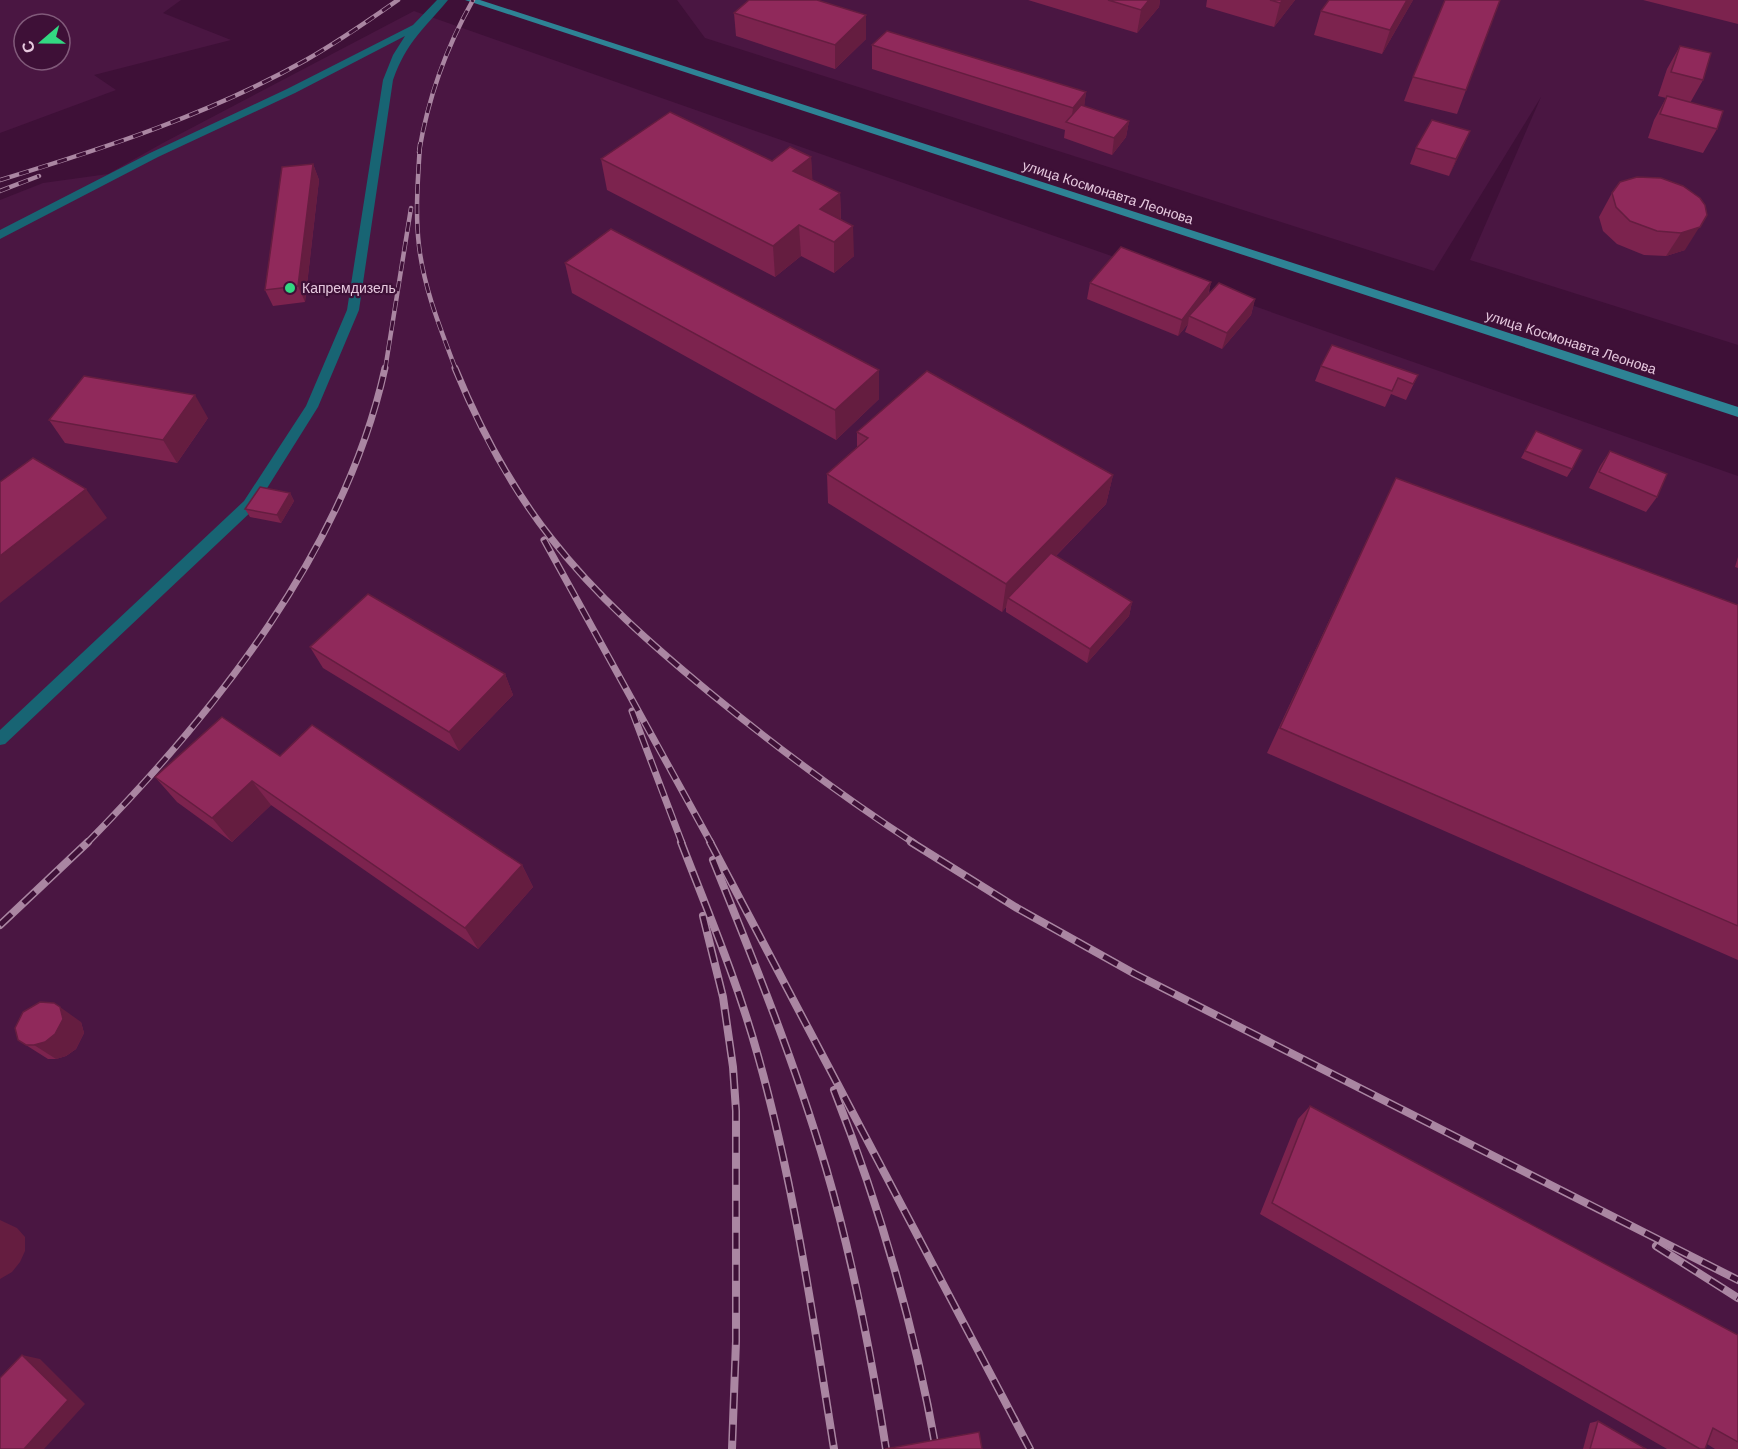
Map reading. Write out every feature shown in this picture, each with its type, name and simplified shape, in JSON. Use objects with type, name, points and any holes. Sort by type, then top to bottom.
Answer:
[{"type":"street","name":"улица Космонавта Леонова","points":[[470,0],[1738,412]]},
{"type":"lane","points":[[0,739],[249,505],[312,407],[352,310],[388,80],[396,54],[415,27],[443,0]]},
{"type":"lane","points":[[0,235],[154,155],[291,92],[415,27]]},
{"type":"shaded area","points":[[0,0],[181,0],[163,13],[231,40],[94,75],[116,90],[0,133]]},
{"type":"shaded area","points":[[677,0],[1738,0],[1738,345],[1470,260],[1541,97],[1434,271],[705,38]]},
{"type":"shaded area","points":[[414,11],[1738,476],[1738,1449],[0,1449],[0,200],[43,183],[108,174]]},
{"type":"building","points":[[749,0],[817,0],[866,15],[835,45],[734,13]]},
{"type":"building","points":[[1108,0],[1149,0],[1141,10]]},
{"type":"building","points":[[1329,0],[1407,0],[1390,30],[1321,11]]},
{"type":"building","points":[[1445,0],[1500,0],[1466,90],[1413,77]]},
{"type":"building","points":[[887,31],[1086,92],[1073,108],[872,45]]},
{"type":"building","points":[[1680,46],[1711,53],[1703,80],[1671,72]]},
{"type":"building","points":[[1667,96],[1723,111],[1717,129],[1660,114]]},
{"type":"building","points":[[1081,105],[1129,121],[1114,138],[1066,122]]},
{"type":"building","points":[[670,112],[772,161],[790,147],[811,157],[793,171],[840,193],[820,209],[853,226],[834,242],[799,225],[773,246],[601,159]]},
{"type":"building","points":[[1432,120],[1470,131],[1456,159],[1416,148]]},
{"type":"building","points":[[313,164],[298,286],[265,290],[282,167]]},
{"type":"building","points":[[1637,177],[1661,178],[1683,186],[1700,198],[1705,205],[1707,215],[1700,227],[1681,233],[1657,231],[1630,221],[1616,207],[1612,193],[1620,182]]},
{"type":"building","points":[[611,229],[879,370],[835,410],[565,263]]},
{"type":"building","points":[[1121,247],[1211,282],[1182,320],[1090,283]]},
{"type":"building","points":[[1219,283],[1255,299],[1227,333],[1189,316]]},
{"type":"building","points":[[1332,345],[1418,375],[1413,384],[1398,378],[1392,391],[1321,366]]},
{"type":"building","points":[[927,371],[1113,475],[1006,584],[827,474],[868,438],[857,432]]},
{"type":"building","points":[[84,376],[195,395],[163,440],[49,420]]},
{"type":"building","points":[[1536,431],[1582,450],[1572,469],[1525,451]]},
{"type":"building","points":[[1610,451],[1667,474],[1657,497],[1599,472]]},
{"type":"building","points":[[33,458],[86,489],[0,556],[0,482]]},
{"type":"building","points":[[1396,478],[1738,605],[1738,926],[1280,728]]},
{"type":"building","points":[[260,487],[290,493],[277,515],[245,509]]},
{"type":"building","points":[[1051,553],[1132,602],[1090,649],[1008,598]]},
{"type":"building","points":[[368,594],[505,674],[449,732],[310,647]]},
{"type":"building","points":[[222,717],[280,756],[312,725],[522,865],[465,928],[252,781],[212,818],[155,777]]},
{"type":"building","points":[[40,1002],[54,1003],[60,1007],[63,1019],[55,1034],[45,1042],[26,1045],[18,1040],[15,1028],[23,1012]]},
{"type":"building","points":[[1310,1106],[1738,1335],[1738,1442],[1713,1428],[1705,1449],[1700,1449],[1272,1203]]},
{"type":"building","points":[[22,1355],[68,1400],[24,1449],[0,1449],[0,1378]]},
{"type":"building","points":[[1598,1421],[1646,1449],[1590,1449]]},
{"type":"building","points":[[979,1432],[982,1449],[885,1449]]},
{"type":"railway","points":[[0,180],[118,142],[232,97],[318,53],[398,0]]},
{"type":"railway","points":[[420,148],[427,112],[439,74],[454,36],[473,0]]},
{"type":"railway","points":[[420,144],[420,148]]},
{"type":"railway","points":[[419,152],[420,148]]},
{"type":"railway","points":[[420,148],[417,208],[421,262],[434,309],[456,370]]},
{"type":"railway","points":[[0,191],[39,176]]},
{"type":"railway","points":[[385,370],[411,208]]},
{"type":"railway","points":[[88,842],[182,740],[227,684],[269,625],[307,564],[340,501],[366,435],[385,368]]},
{"type":"railway","points":[[455,368],[486,435],[522,498],[568,559],[606,600],[667,656],[759,732],[835,789],[914,843]]},
{"type":"railway","points":[[544,540],[711,843]]},
{"type":"railway","points":[[632,711],[682,843]]},
{"type":"railway","points":[[0,925],[88,842]]},
{"type":"railway","points":[[681,842],[741,1002],[771,1104],[802,1251],[834,1449]]},
{"type":"railway","points":[[710,842],[1030,1449]]},
{"type":"railway","points":[[911,842],[1017,908],[1135,974],[1738,1280]]},
{"type":"railway","points":[[713,860],[759,974],[826,1168],[845,1237],[860,1307],[886,1449]]},
{"type":"railway","points":[[703,916],[723,997],[733,1067],[736,1111],[736,1341],[732,1449]]},
{"type":"railway","points":[[834,1090],[881,1222],[894,1267],[917,1357],[936,1449]]},
{"type":"railway","points":[[1656,1246],[1738,1298]]},
{"type":"place","name":"Капремдизель","points":[[290,288]]}]
